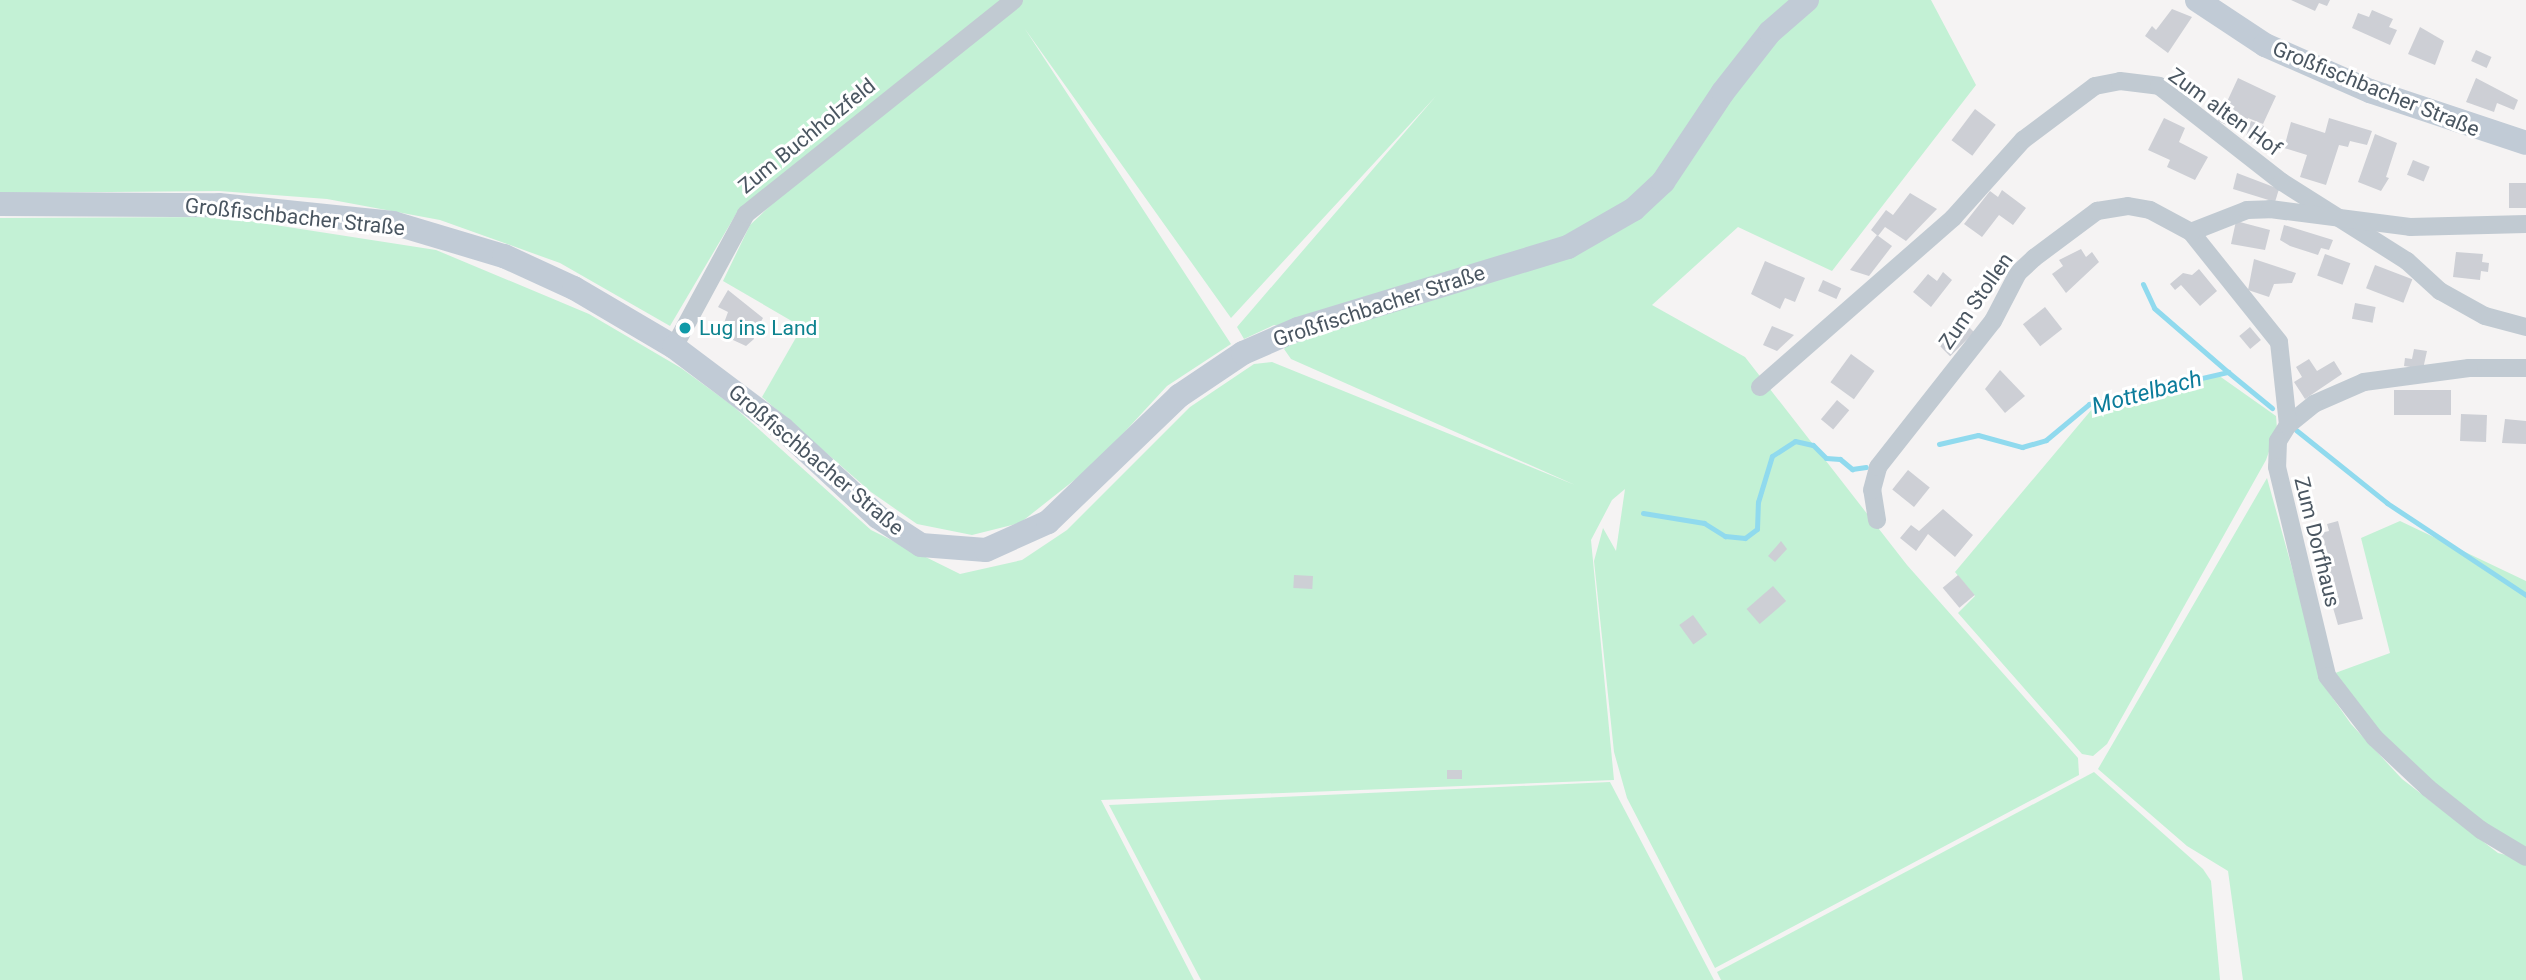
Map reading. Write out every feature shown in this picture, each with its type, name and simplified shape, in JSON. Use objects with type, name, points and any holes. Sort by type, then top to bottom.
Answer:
[{"type":"main road","name":"Großfischbacher Straße","points":[[0,204],[219,205],[393,223],[504,256],[574,288],[674,347],[783,429],[878,517],[921,545],[986,550],[1048,522],[1179,396],[1243,352],[1298,329],[1568,247],[1634,209],[1663,182],[1723,92],[1770,32],[1808,0]]},
{"type":"main road","name":"Großfischbacher Straße","points":[[2197,0],[2265,44],[2359,86],[2526,143]]},
{"type":"street","name":"Zum Buchholzfeld","points":[[674,347],[746,214],[1014,0]]},
{"type":"street","name":"Zum alten Hof","points":[[1760,387],[1953,218],[2023,140],[2095,86],[2120,81],[2159,86],[2282,181],[2407,261],[2440,291],[2485,316],[2526,327]]},
{"type":"street","name":"Zum Stollen","points":[[1877,520],[1872,490],[1878,467],[1986,330],[2018,273],[2097,211],[2128,206],[2150,210],[2191,232],[2278,342],[2288,425]]},
{"type":"street","points":[[2191,232],[2247,209],[2410,227],[2526,225]]},
{"type":"street","points":[[2288,425],[2314,404],[2364,382],[2469,368],[2526,368]]},
{"type":"street","name":"Zum Dorfhaus","points":[[2288,425],[2278,441],[2277,478],[2327,676],[2375,738],[2481,830],[2526,857]]},
{"type":"green space","points":[[0,0],[1931,0],[1976,85],[1832,271],[1738,227],[1652,305],[1745,357],[1907,565],[2078,758],[2079,775],[1715,968],[1627,798],[1614,752],[1594,561],[1603,528],[1616,551],[1625,489],[1612,500],[1591,540],[1614,780],[1101,800],[1194,980],[0,980],[0,218],[223,217],[436,250],[589,314],[681,368],[733,406],[871,530],[960,574],[1022,560],[1067,530],[1190,407],[1254,364],[1272,362],[1575,485],[1291,359],[1284,349],[1297,329],[1274,325],[1244,339],[1237,327],[1436,96],[1231,318],[1025,29],[1231,344],[1167,386],[1096,463],[1020,523],[972,535],[917,524],[871,492],[762,397],[802,327],[723,281],[750,225],[832,147],[739,209],[670,326],[560,263],[440,220],[327,199],[219,191],[0,193]]},
{"type":"green space","points":[[2218,375],[2276,416],[2277,429],[2266,460],[2107,744],[2093,756],[2082,754],[1958,613],[1975,596],[1955,572],[2098,402]]},
{"type":"green space","points":[[2267,478],[2325,687],[2351,724],[2402,779],[2498,853],[2526,860],[2526,980],[2243,980],[2228,871],[2187,846],[2098,769]]},
{"type":"green space","points":[[2400,521],[2526,581],[2526,857],[2428,788],[2327,676],[2390,653],[2361,538]]},
{"type":"green space","points":[[2094,772],[2203,869],[2211,881],[2220,980],[1721,980],[1717,972]]},
{"type":"green space","points":[[1610,782],[1714,980],[1201,980],[1109,805]]},
{"type":"building","points":[[2291,0],[2330,0],[2327,6],[2319,3],[2315,11]]},
{"type":"building","points":[[2172,9],[2192,17],[2168,53],[2145,36],[2152,26],[2156,30]]},
{"type":"building","points":[[2372,10],[2393,19],[2389,27],[2397,30],[2390,45],[2352,28],[2358,13],[2369,17]]},
{"type":"building","points":[[2420,27],[2444,41],[2435,65],[2408,54]]},
{"type":"building","points":[[2476,50],[2492,57],[2487,68],[2471,61]]},
{"type":"building","points":[[2238,78],[2276,96],[2263,124],[2248,118],[2242,132],[2218,121]]},
{"type":"building","points":[[2476,78],[2518,100],[2514,110],[2497,103],[2494,112],[2466,102]]},
{"type":"building","points":[[1975,109],[1996,125],[1972,156],[1952,140]]},
{"type":"building","points":[[2164,118],[2185,128],[2179,142],[2208,157],[2195,180],[2167,167],[2170,160],[2148,150]]},
{"type":"building","points":[[2329,118],[2372,131],[2367,145],[2350,141],[2348,147],[2339,145],[2326,185],[2300,177],[2307,155],[2284,148],[2291,122],[2325,133]]},
{"type":"building","points":[[2251,121],[2264,126],[2259,142],[2246,136]]},
{"type":"building","points":[[2375,134],[2397,143],[2386,177],[2389,178],[2381,191],[2358,182]]},
{"type":"building","points":[[2413,160],[2430,167],[2424,182],[2407,175]]},
{"type":"building","points":[[2237,173],[2279,189],[2275,202],[2233,189]]},
{"type":"building","points":[[2509,183],[2526,183],[2526,208],[2509,208]]},
{"type":"building","points":[[2002,190],[2026,208],[2013,225],[1999,215],[1982,237],[1964,224],[1990,191],[1998,197]]},
{"type":"building","points":[[1910,193],[1937,209],[1906,241],[1885,227],[1878,236],[1871,230],[1886,210],[1893,215]]},
{"type":"building","points":[[2236,221],[2270,230],[2265,250],[2231,244]]},
{"type":"building","points":[[2284,225],[2333,240],[2329,250],[2321,248],[2318,255],[2290,246],[2280,240]]},
{"type":"building","points":[[1877,235],[1892,246],[1869,276],[1850,270]]},
{"type":"building","points":[[2081,249],[2086,257],[2092,252],[2099,262],[2066,293],[2052,274],[2063,266],[2059,260]]},
{"type":"building","points":[[2456,252],[2483,254],[2482,262],[2489,263],[2488,272],[2481,271],[2480,280],[2453,277]]},
{"type":"building","points":[[2325,254],[2350,263],[2343,285],[2317,276]]},
{"type":"building","points":[[2254,259],[2296,273],[2292,283],[2274,284],[2269,297],[2248,290]]},
{"type":"building","points":[[1765,261],[1805,278],[1795,302],[1785,298],[1780,309],[1751,294]]},
{"type":"building","points":[[2375,265],[2412,279],[2403,303],[2366,288]]},
{"type":"building","points":[[2199,269],[2217,291],[2200,306],[2181,285],[2175,290],[2170,284],[2183,273],[2192,275]]},
{"type":"building","points":[[1943,272],[1952,280],[1931,307],[1913,292],[1928,274],[1937,281]]},
{"type":"building","points":[[1823,280],[1841,288],[1836,299],[1818,291]]},
{"type":"building","points":[[728,290],[763,318],[757,329],[750,325],[754,339],[746,346],[720,334],[728,312],[718,307]]},
{"type":"building","points":[[2355,303],[2376,307],[2373,323],[2352,319]]},
{"type":"building","points":[[2045,307],[2062,329],[2040,346],[2023,324]]},
{"type":"building","points":[[1960,318],[1974,332],[1950,356],[1936,342]]},
{"type":"building","points":[[1772,326],[1794,335],[1777,351],[1763,345]]},
{"type":"building","points":[[2250,327],[2261,340],[2250,349],[2239,336]]},
{"type":"building","points":[[2414,349],[2427,351],[2423,369],[2404,366],[2405,358],[2412,359]]},
{"type":"building","points":[[1851,354],[1874,371],[1854,399],[1830,382]]},
{"type":"building","points":[[2309,359],[2317,371],[2334,361],[2342,374],[2305,399],[2294,382],[2302,377],[2296,367]]},
{"type":"building","points":[[2000,370],[2025,396],[2005,413],[1985,389]]},
{"type":"building","points":[[2394,390],[2451,390],[2451,415],[2394,415]]},
{"type":"building","points":[[1837,400],[1849,410],[1833,429],[1821,419]]},
{"type":"building","points":[[2461,414],[2487,415],[2486,442],[2460,441]]},
{"type":"building","points":[[2505,419],[2526,421],[2526,444],[2502,443]]},
{"type":"building","points":[[1908,470],[1930,488],[1914,507],[1892,489]]},
{"type":"building","points":[[1943,509],[1973,535],[1955,557],[1928,534],[1916,551],[1900,538],[1911,525],[1919,531]]},
{"type":"building","points":[[2338,521],[2363,619],[2338,625],[2312,535],[2329,531],[2327,524]]},
{"type":"building","points":[[1781,541],[1787,549],[1775,562],[1768,556]]},
{"type":"building","points":[[1294,575],[1313,576],[1312,589],[1293,588]]},
{"type":"building","points":[[1958,575],[1975,595],[1959,608],[1943,588]]},
{"type":"building","points":[[1773,586],[1786,601],[1760,624],[1747,609]]},
{"type":"building","points":[[1693,615],[1707,634],[1693,644],[1679,625]]},
{"type":"building","points":[[1447,770],[1462,770],[1462,779],[1447,779]]},
{"type":"waterway","points":[[2143,284],[2154,308],[2228,372]]},
{"type":"waterway","name":"Mottelbach","points":[[1939,444],[1978,435],[2022,447],[2046,440],[2089,404],[2228,372],[2272,408]]},
{"type":"waterway","name":"Mottelbach","points":[[2296,430],[2387,503],[2526,595]]},
{"type":"waterway","points":[[1643,513],[1704,523],[1725,536],[1745,538],[1757,529],[1758,502],[1772,456],[1795,441],[1813,445],[1826,458],[1840,459],[1852,469],[1866,467]]},
{"type":"place","name":"Lug ins Land","points":[[685,328]]}]
